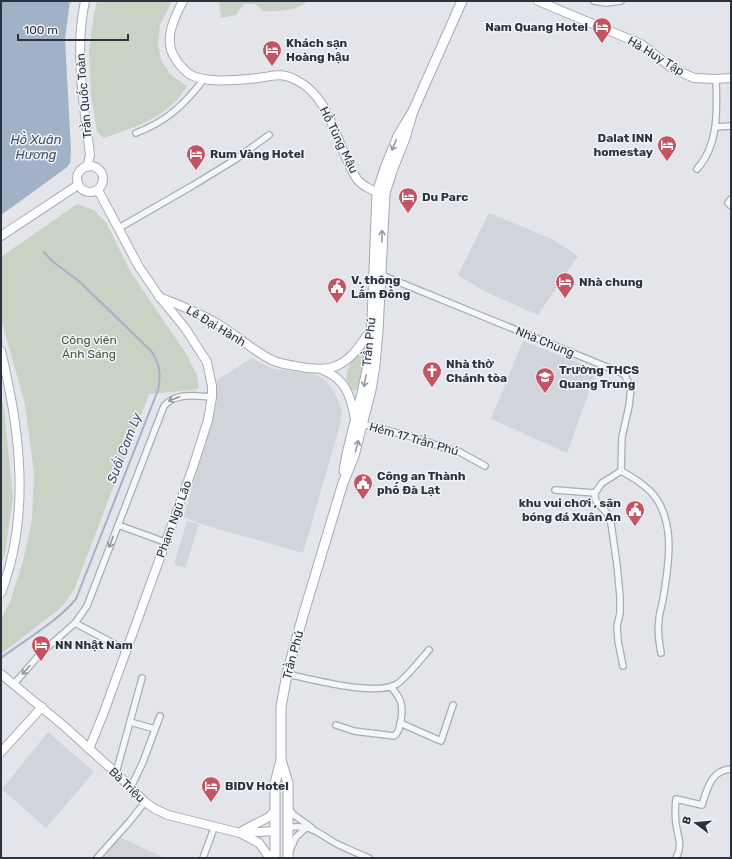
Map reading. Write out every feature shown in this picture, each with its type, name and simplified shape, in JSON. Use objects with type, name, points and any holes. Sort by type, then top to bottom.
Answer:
[{"type":"main road","name":"Trần Phú","points":[[275,858],[275,783],[281,760],[281,707],[287,674],[343,483],[347,454],[359,423],[375,330],[381,193],[385,168],[398,136],[413,111],[462,1]]},
{"type":"main road","name":"Trần Phú","points":[[281,760],[288,783],[288,858]]},
{"type":"main road","points":[[275,831],[288,828]]},
{"type":"street","name":"Trần Quốc Toản","points":[[85,1],[79,38],[81,78],[90,155],[87,167]]},
{"type":"street","name":"Hồ Tùng Mậu","points":[[183,1],[173,23],[169,39],[173,54],[181,67],[190,75],[204,79],[226,80],[280,74],[296,80],[306,86],[323,106],[358,181],[381,193]]},
{"type":"street","name":"Hà Huy Tập","points":[[538,1],[641,44],[672,68],[694,78],[731,78]]},
{"type":"street","points":[[594,1],[606,3],[621,1]]},
{"type":"street","points":[[136,133],[161,122],[193,93],[204,79]]},
{"type":"street","points":[[697,169],[708,154],[715,127],[717,103],[716,79]]},
{"type":"street","points":[[715,127],[731,126]]},
{"type":"street","points":[[119,228],[236,159],[269,135]]},
{"type":"street","points":[[87,167],[95,167],[101,172],[103,180],[101,187],[95,192],[83,191],[78,185],[78,174],[87,167]]},
{"type":"street","points":[[1,236],[78,185]]},
{"type":"street","points":[[98,190],[139,267],[159,296]]},
{"type":"street","points":[[731,199],[728,203],[731,206]]},
{"type":"street","name":"Nhà Chung","points":[[378,273],[624,374],[631,387],[629,406],[622,437],[621,471]]},
{"type":"street","name":"Lê Đại Hành","points":[[159,296],[196,312],[220,325],[246,344],[275,361],[294,366],[321,369],[332,368],[342,364],[375,330]]},
{"type":"street","name":"Phạm Ngũ Lão","points":[[89,749],[193,467],[208,420],[212,397],[211,378],[207,362],[185,328],[159,296]]},
{"type":"street","points":[[1,352],[13,415],[20,483],[18,527],[9,569],[1,592]]},
{"type":"street","name":"Lê Đại Hành","points":[[321,369],[339,379],[349,397],[359,423]]},
{"type":"street","points":[[14,684],[40,654],[75,623],[87,606],[164,406],[172,399],[180,397],[212,397]]},
{"type":"street","name":"Hẻm 17 Trần Phú","points":[[359,423],[420,438],[444,448],[458,451],[486,466]]},
{"type":"street","points":[[623,666],[618,641],[620,597],[618,565],[611,523],[607,513],[598,504],[595,494],[602,483],[621,471],[650,491],[660,506],[668,532],[667,570],[659,619],[658,636],[661,653]]},
{"type":"street","points":[[555,490],[595,494]]},
{"type":"street","points":[[118,525],[165,542]]},
{"type":"street","points":[[75,623],[126,650]]},
{"type":"street","points":[[287,674],[352,687],[382,689],[391,687],[398,683],[429,650]]},
{"type":"street","name":"Bà Triệu","points":[[4,676],[42,707],[116,773],[145,802],[155,809],[168,815],[214,828],[240,833],[275,831]]},
{"type":"street","points":[[116,773],[142,678]]},
{"type":"street","points":[[336,725],[354,731],[394,736],[397,734],[400,723],[401,703],[397,694],[391,687]]},
{"type":"street","points":[[400,723],[441,741],[453,705]]},
{"type":"street","points":[[1,752],[42,707]]},
{"type":"street","points":[[131,788],[143,762],[160,716]]},
{"type":"street","points":[[130,722],[155,729]]},
{"type":"street","points":[[676,858],[679,852],[680,841],[675,814],[676,799],[702,805],[708,786],[715,775],[723,770],[731,769]]},
{"type":"street","points":[[97,858],[145,802]]},
{"type":"street","points":[[288,808],[294,815],[336,843],[369,858]]},
{"type":"street","points":[[240,833],[269,817],[275,811]]},
{"type":"street","points":[[288,828],[301,826],[315,830]]},
{"type":"street","points":[[288,858],[296,837],[307,827]]},
{"type":"street","points":[[203,858],[214,828]]},
{"type":"street","points":[[240,833],[259,843],[270,858]]},
{"type":"shaded area","points":[[489,213],[552,239],[578,256],[538,315],[484,291],[458,275]]},
{"type":"shaded area","name":"Trường THCS Quang Trung","points":[[523,341],[597,370],[567,453],[491,419]]},
{"type":"shaded area","points":[[252,358],[275,369],[314,374],[320,377],[327,382],[335,393],[342,411],[340,425],[303,553],[201,524],[184,517],[213,418],[216,404],[217,380]]},
{"type":"shaded area","points":[[187,521],[199,524],[185,568],[174,564]]},
{"type":"shaded area","points":[[48,732],[94,772],[46,828],[2,789]]},
{"type":"shaded area","points":[[119,837],[163,857],[163,858],[101,858]]},
{"type":"green space","points":[[97,1],[172,1],[160,25],[158,44],[161,60],[170,74],[187,86],[179,98],[160,114],[142,124],[104,138],[97,132],[91,96],[89,52]]},
{"type":"green space","points":[[219,1],[308,1],[292,9],[281,11],[263,11],[255,4],[244,4],[236,15],[221,18]]},
{"type":"green space","name":"Công viên Ánh Sáng","points":[[77,204],[94,210],[107,224],[130,271],[187,355],[197,375],[199,388],[193,390],[149,394],[74,590],[62,607],[1,654],[1,620],[11,599],[23,561],[32,520],[34,473],[25,404],[1,319],[1,257]]},
{"type":"green space","points":[[361,352],[366,353],[367,356],[357,389],[352,391],[347,382],[348,370],[353,359]]},
{"type":"green space","points":[[1,397],[4,408],[13,497],[5,553],[1,563]]},
{"type":"water","name":"Hồ Xuân Hương","points":[[1,1],[70,1],[65,39],[71,151],[70,163],[66,168],[1,215]]},
{"type":"waterway","name":"Suối Cam Ly","points":[[1,658],[60,615],[76,599],[159,385],[160,375],[157,361],[152,352],[80,282],[52,261],[44,252]]},
{"type":"place","name":"Nam Quang Hotel","points":[[602,44]]},
{"type":"place","name":"Khách sạn Hoàng hậu","points":[[272,67]]},
{"type":"place","name":"Dalat INN homestay","points":[[667,162]]},
{"type":"place","name":"Rum Vàng Hotel","points":[[196,171]]},
{"type":"place","name":"Du Parc","points":[[408,214]]},
{"type":"place","name":"Nhà chung","points":[[565,299]]},
{"type":"place","name":"V. thông Lấm Đồng","points":[[337,304]]},
{"type":"place","name":"Nhà thờ Chánh tòa","points":[[432,388]]},
{"type":"place","name":"Trường THCS Quang Trung","points":[[545,394]]},
{"type":"place","name":"Công an Thành phố Đà Lạt","points":[[363,500]]},
{"type":"place","name":"khu vui chơi , sân bóng đá Xuân An","points":[[635,527]]},
{"type":"place","name":"NN Nhật Nam","points":[[41,662]]},
{"type":"place","name":"BIDV Hotel","points":[[211,803]]}]
